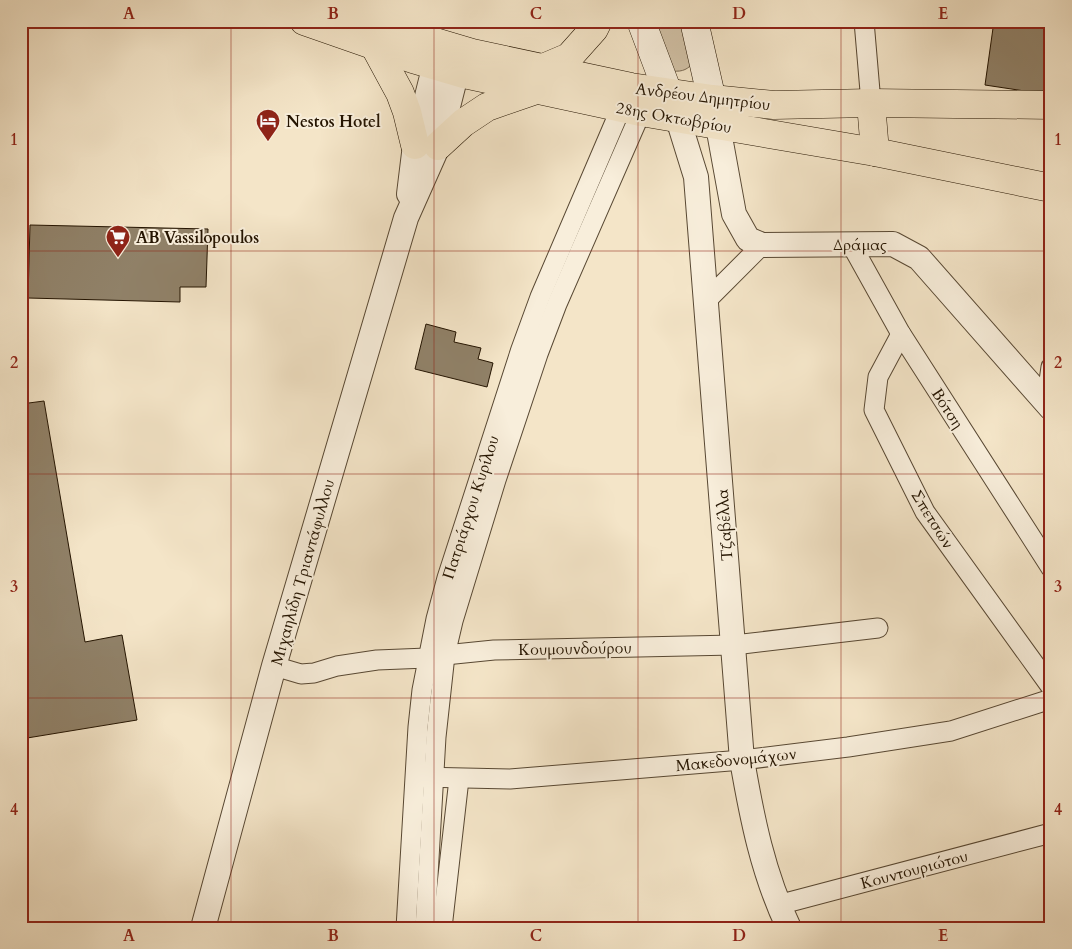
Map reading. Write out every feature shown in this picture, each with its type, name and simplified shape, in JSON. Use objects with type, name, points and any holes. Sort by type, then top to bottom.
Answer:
[{"type":"main road","points":[[304,21],[369,33],[448,58]]},
{"type":"main road","points":[[369,33],[400,93],[407,112],[426,145],[487,107],[541,79],[568,57],[594,29],[598,21]]},
{"type":"main road","points":[[642,21],[678,119]]},
{"type":"main road","points":[[694,21],[718,126]]},
{"type":"main road","name":"Ανδρέου Δημητρίου","points":[[448,58],[541,79],[774,105],[871,103],[1051,105]]},
{"type":"main road","name":"28ης Οκτωβρίου","points":[[541,79],[631,110],[875,152],[1051,188]]},
{"type":"main road","points":[[871,103],[875,152]]},
{"type":"street","points":[[864,21],[871,103]]},
{"type":"street","name":"Μιχαηλίδη Τριαντάφυλλου","points":[[203,928],[274,666],[406,218],[448,58]]},
{"type":"street","name":"Πατριάρχου Κυρίλου","points":[[406,928],[424,778],[439,696],[436,657],[447,578],[488,477],[521,349],[549,301],[631,110]]},
{"type":"street","name":"Τζαβέλλα","points":[[678,119],[696,177],[742,760],[760,851],[778,905],[789,928]]},
{"type":"street","points":[[707,300],[762,245],[748,239],[734,214],[718,126]]},
{"type":"street","name":"Βότση","points":[[851,244],[901,334],[1051,568]]},
{"type":"street","name":"Δράμας","points":[[762,245],[893,244],[919,258],[1048,405]]},
{"type":"street","name":"Σπετσών","points":[[901,334],[878,377],[874,410],[925,512],[1051,687]]},
{"type":"street","points":[[1048,405],[1051,367]]},
{"type":"street","name":"Κουμουνδούρου","points":[[274,666],[301,674],[314,673],[336,666],[377,660],[436,657],[494,650],[734,645],[878,628]]},
{"type":"street","name":"Μακεδονομάχων","points":[[424,778],[510,779],[742,760],[848,747],[951,731],[1051,699]]},
{"type":"street","name":"Πατριάρχου Κυρίλου","points":[[424,778],[425,928]]},
{"type":"street","points":[[442,928],[459,779]]},
{"type":"street","name":"Κουντουριώτου","points":[[778,905],[1051,833]]},
{"type":"shaded area","points":[[648,21],[691,21],[694,62],[687,68],[673,71]]},
{"type":"building","points":[[994,21],[1051,21],[1051,95],[985,85]]},
{"type":"building","name":"AB Vassilopoulos","points":[[30,225],[208,229],[206,287],[180,287],[180,302],[28,298]]},
{"type":"building","points":[[426,324],[456,332],[454,342],[481,348],[478,359],[493,363],[487,387],[415,369]]},
{"type":"building","points":[[44,401],[85,642],[122,635],[137,720],[21,739],[21,404]]},
{"type":"place","name":"Nestos Hotel","points":[[268,142]]},
{"type":"place","name":"AB Vassilopoulos","points":[[118,258]]}]
